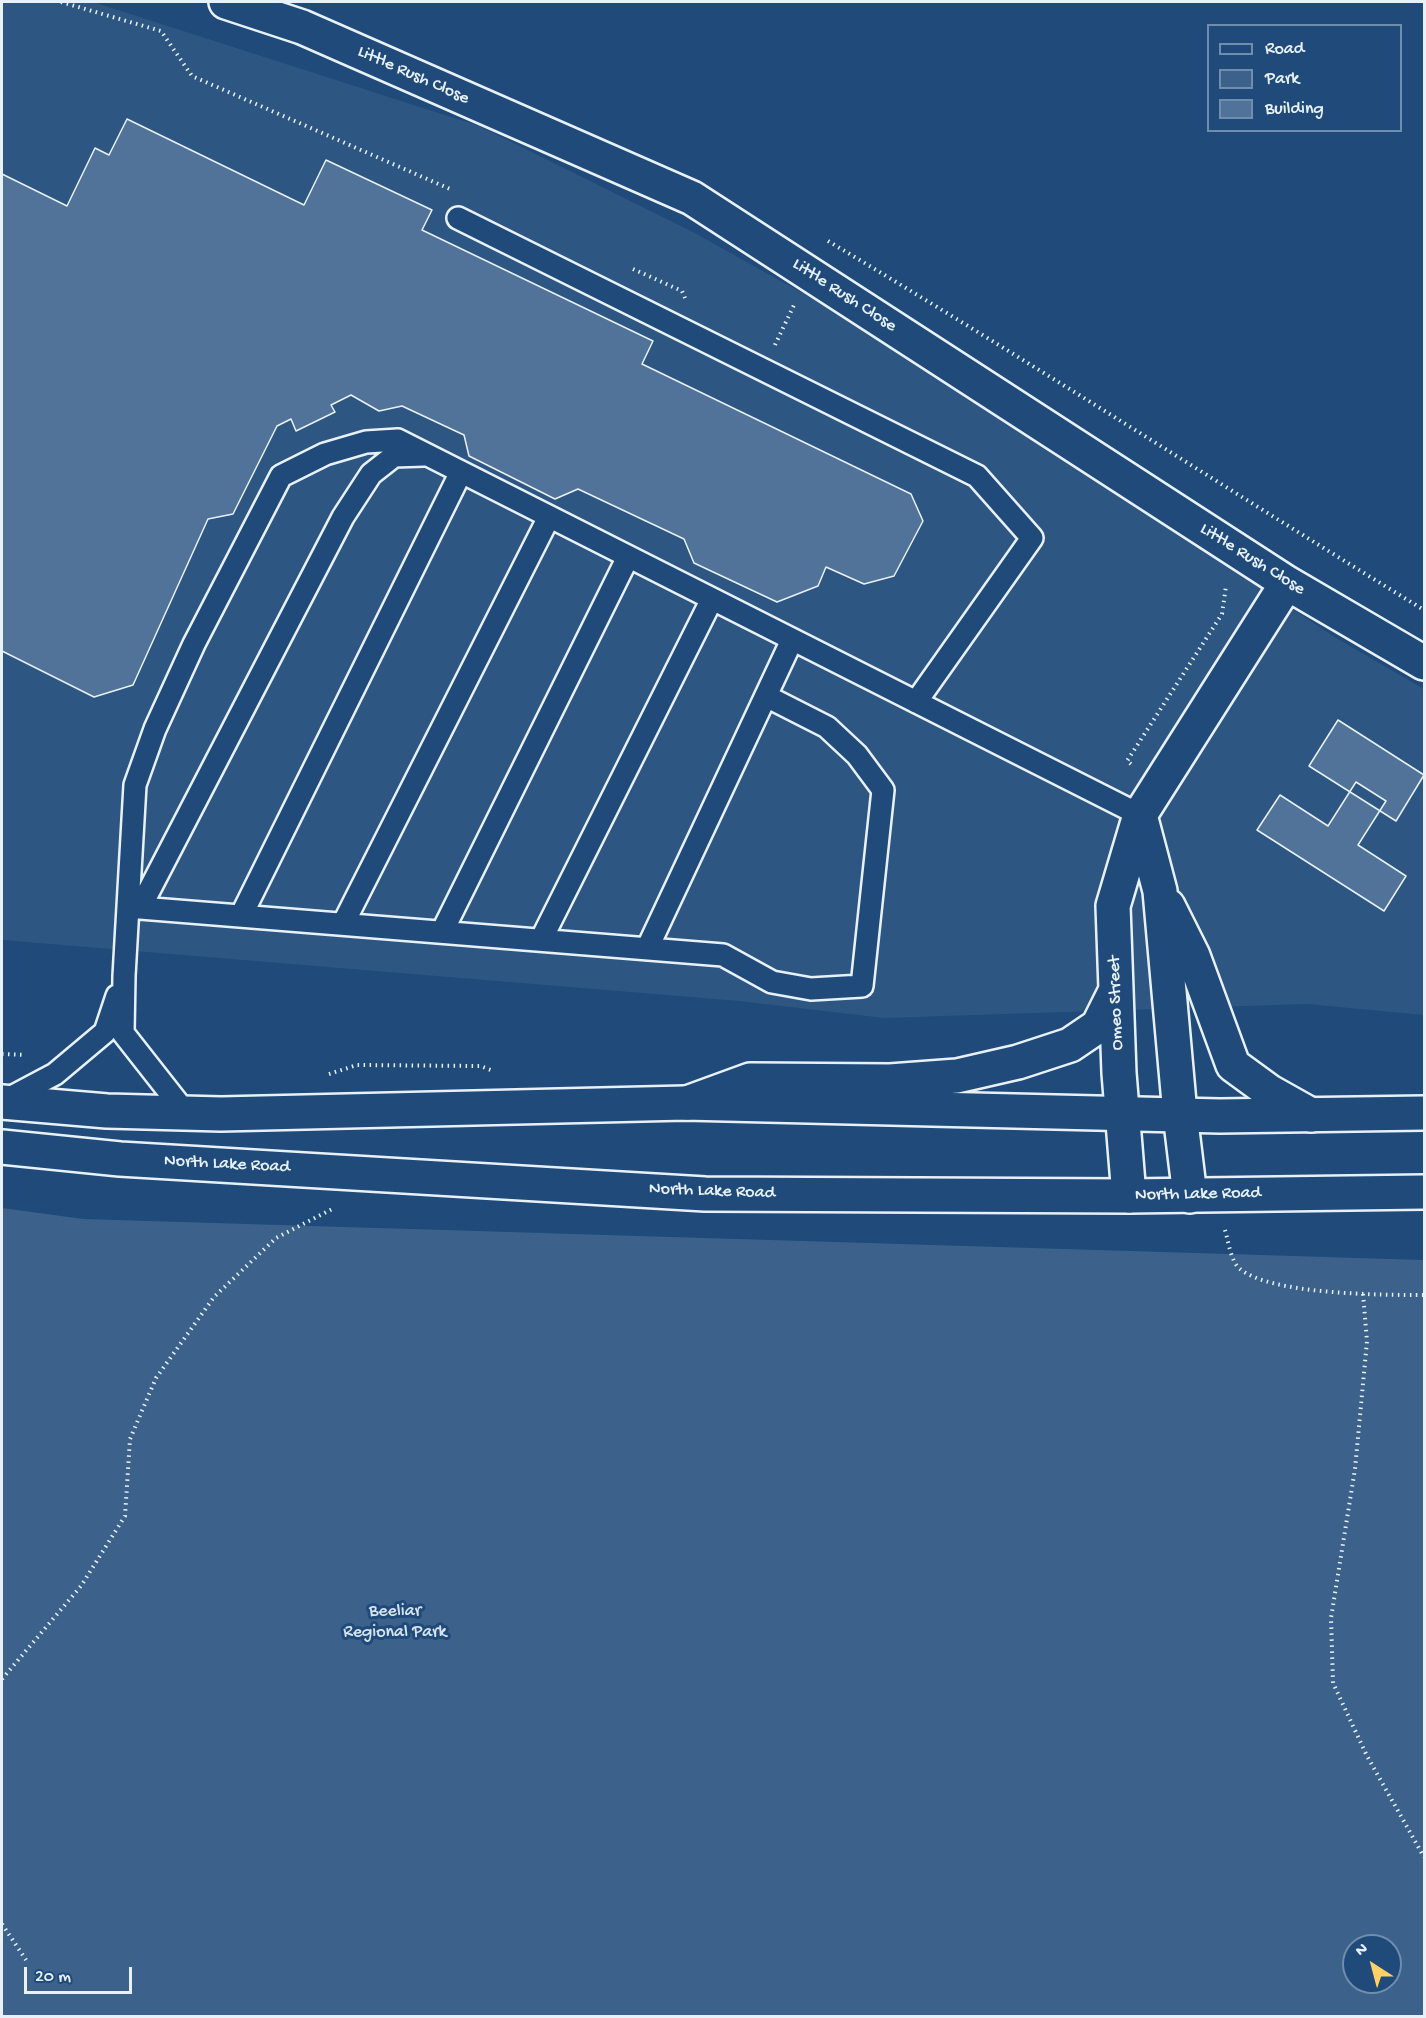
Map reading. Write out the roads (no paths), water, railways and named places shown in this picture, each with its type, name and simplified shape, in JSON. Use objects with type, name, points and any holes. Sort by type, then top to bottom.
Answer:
[{"type":"street","name":"Little Rush Close","points":[[226,2],[302,27],[692,198],[1287,583],[1425,663]]},
{"type":"street","name":"Omeo Street","points":[[1129,1196],[1122,1114],[1113,906],[1140,814],[1287,583]]},
{"type":"street","points":[[1140,814],[1160,891],[1179,1114],[1190,1196]]},
{"type":"street","points":[[1160,891],[1193,956],[1233,1065],[1270,1092],[1311,1115]]},
{"type":"street","points":[[685,1103],[750,1080],[890,1081],[957,1076],[1018,1062],[1070,1045],[1098,1026],[1116,990]]},
{"type":"street","points":[[2,1102],[107,1111],[221,1114],[685,1103],[1122,1114],[1425,1113]]},
{"type":"street","name":"North Lake Road","points":[[2,1146],[120,1159],[705,1194],[1190,1196],[1425,1191]]},
{"type":"lane","points":[[458,218],[977,477],[1032,538],[916,702]]},
{"type":"lane","points":[[185,1112],[123,1033],[124,976],[134,907],[135,785],[155,729],[194,644],[281,476],[325,454],[366,442],[398,440],[1140,814]]},
{"type":"lane","points":[[134,907],[343,517],[371,474],[394,456],[426,454]]},
{"type":"lane","points":[[241,916],[461,472]]},
{"type":"lane","points":[[343,924],[549,517]]},
{"type":"lane","points":[[442,932],[628,557]]},
{"type":"lane","points":[[541,940],[712,599]]},
{"type":"lane","points":[[647,949],[792,640]]},
{"type":"lane","points":[[134,907],[723,954],[772,982],[811,989],[862,986],[883,790],[857,755],[827,727],[766,696]]},
{"type":"lane","points":[[2,1102],[55,1074],[105,1032],[124,976]]},
{"type":"park label","name":"Beeliar Regional Park","points":[[395,1622]]}]
